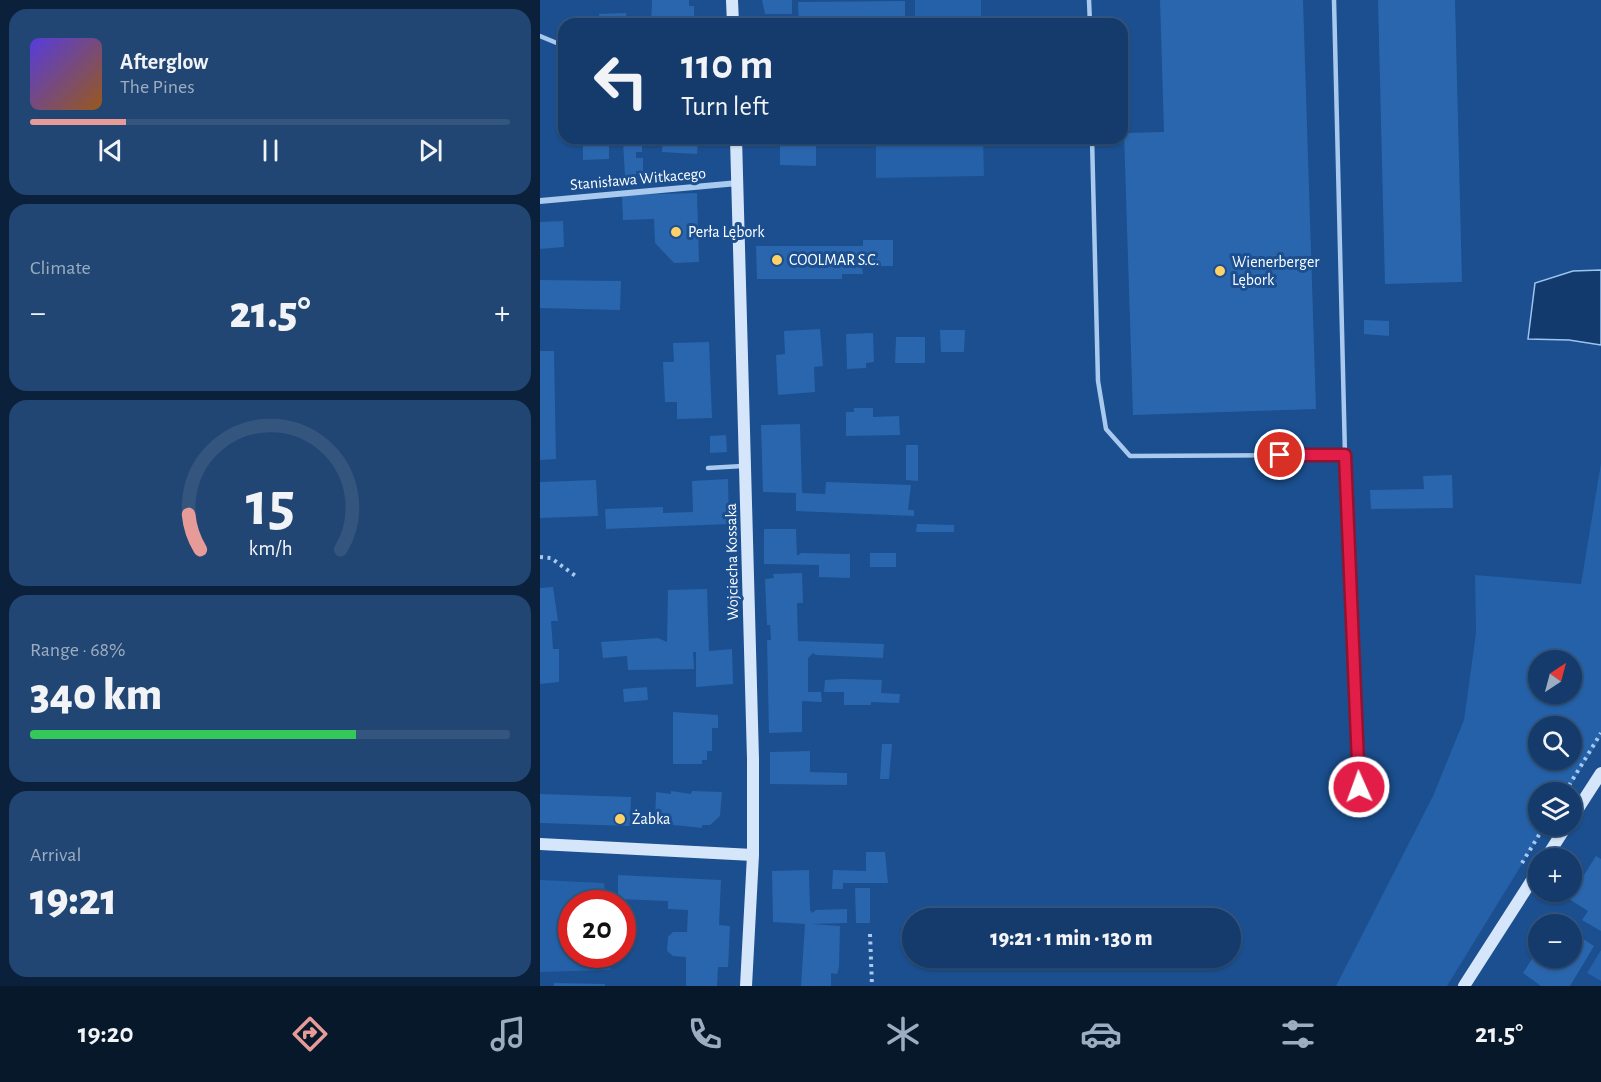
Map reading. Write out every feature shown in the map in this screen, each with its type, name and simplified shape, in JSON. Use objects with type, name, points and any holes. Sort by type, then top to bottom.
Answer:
[{"type":"main road","points":[[732,0],[733,18]]},
{"type":"main road","name":"Wojciecha Kossaka","points":[[736,144],[753,759],[753,855],[746,986]]},
{"type":"main road","points":[[1582,802],[1601,773]]},
{"type":"main road","points":[[540,844],[753,855]]},
{"type":"main road","points":[[1464,986],[1528,886]]},
{"type":"street","name":"Stanisława Witkacego","points":[[540,201],[738,183]]},
{"type":"lane","points":[[1089,0],[1090,18]]},
{"type":"lane","points":[[1334,0],[1345,455],[1360,811]]},
{"type":"lane","points":[[540,36],[558,44]]},
{"type":"lane","points":[[1092,144],[1098,381],[1106,429],[1130,456],[1345,455]]},
{"type":"lane","points":[[708,468],[746,466]]},
{"type":"path","points":[[540,557],[550,558],[577,577]]},
{"type":"path","points":[[1571,782],[1601,733]]},
{"type":"path","points":[[870,934],[872,986]]},
{"type":"shaded area","points":[[915,0],[981,0],[981,18],[915,18]]},
{"type":"shaded area","points":[[876,144],[983,144],[984,176],[876,178]]},
{"type":"shaded area","points":[[1601,270],[1601,345],[1569,340],[1528,339],[1535,283],[1573,271]]},
{"type":"shaded area","points":[[1601,463],[1601,737],[1582,768],[1582,716],[1528,716],[1528,770],[1581,770],[1573,782],[1528,782],[1528,836],[1539,836],[1532,848],[1528,848],[1528,854],[1447,986],[1336,986],[1433,796],[1464,720],[1476,633],[1475,575],[1581,584]]},
{"type":"shaded area","points":[[540,880],[604,883],[605,890],[558,890],[558,968],[611,968],[611,970],[540,972]]},
{"type":"shaded area","points":[[1601,950],[1601,981],[1587,973]]},
{"type":"building","points":[[652,0],[689,0],[689,6],[694,6],[694,18],[651,18]]},
{"type":"building","points":[[762,0],[792,0],[792,14],[765,14]]},
{"type":"building","name":"Wienerberger Lębork","points":[[1160,0],[1303,0],[1316,409],[1133,415],[1124,144],[1128,144],[1128,133],[1164,132]]},
{"type":"building","points":[[1378,0],[1455,0],[1462,282],[1385,284]]},
{"type":"building","points":[[905,1],[905,18],[799,18],[798,2]]},
{"type":"building","points":[[626,13],[626,18],[599,18],[599,14]]},
{"type":"building","points":[[583,144],[609,144],[609,159],[583,160]]},
{"type":"building","points":[[623,144],[642,144],[642,152],[636,152],[636,158],[643,158],[643,171],[636,171],[636,176],[625,177]]},
{"type":"building","points":[[663,144],[698,144],[697,154],[662,152]]},
{"type":"building","points":[[780,144],[816,144],[816,166],[780,165]]},
{"type":"building","name":"Perła Lębork","points":[[697,193],[699,262],[674,263],[655,243],[654,219],[623,220],[622,195]]},
{"type":"building","points":[[563,221],[564,247],[540,249],[540,222]]},
{"type":"building","points":[[863,240],[893,240],[893,266],[862,266],[863,274],[842,274],[842,279],[757,279],[756,246],[863,246]]},
{"type":"building","points":[[540,280],[621,281],[620,310],[540,308]]},
{"type":"building","points":[[1364,320],[1389,321],[1389,336],[1364,334]]},
{"type":"building","points":[[820,329],[823,366],[814,367],[815,392],[778,395],[776,355],[785,354],[784,331]]},
{"type":"building","points":[[940,330],[965,330],[964,352],[941,352]]},
{"type":"building","points":[[873,333],[874,362],[866,363],[866,368],[847,369],[846,334]]},
{"type":"building","points":[[896,337],[925,337],[925,363],[895,363]]},
{"type":"building","points":[[709,342],[712,418],[677,419],[677,402],[665,402],[663,362],[674,362],[673,343]]},
{"type":"building","points":[[540,351],[554,351],[556,459],[540,460]]},
{"type":"building","points":[[854,408],[873,408],[873,417],[899,416],[900,435],[846,436],[846,412],[854,412]]},
{"type":"building","points":[[800,424],[802,493],[825,494],[826,482],[911,485],[908,510],[914,510],[914,516],[796,511],[796,493],[763,492],[761,425]]},
{"type":"building","points":[[726,435],[727,452],[710,453],[710,436]]},
{"type":"building","points":[[906,445],[918,445],[918,481],[906,480]]},
{"type":"building","points":[[1452,475],[1453,508],[1371,509],[1370,490],[1424,489],[1423,476]]},
{"type":"building","points":[[728,479],[729,524],[606,529],[605,509],[663,507],[663,513],[693,512],[692,481]]},
{"type":"building","points":[[596,480],[598,516],[540,518],[540,482]]},
{"type":"building","points":[[917,524],[954,525],[954,532],[916,532]]},
{"type":"building","points":[[764,529],[796,529],[797,556],[801,553],[850,554],[850,578],[819,577],[819,565],[764,564]]},
{"type":"building","points":[[870,553],[896,553],[896,567],[870,567]]},
{"type":"building","points":[[802,573],[803,603],[797,603],[798,641],[884,644],[883,658],[813,653],[808,658],[808,692],[821,692],[822,702],[802,701],[802,732],[769,733],[767,640],[771,640],[770,625],[767,625],[765,579],[774,578],[773,574]]},
{"type":"building","points":[[553,587],[558,621],[551,621],[553,649],[559,649],[559,682],[540,684],[540,588]]},
{"type":"building","points":[[707,589],[709,651],[732,649],[733,684],[696,687],[696,652],[693,652],[694,669],[628,670],[627,656],[603,658],[601,642],[658,638],[667,642],[668,590]]},
{"type":"building","points":[[825,680],[882,680],[881,693],[900,694],[899,703],[871,702],[871,705],[844,705],[844,692],[824,692]]},
{"type":"building","points":[[647,687],[648,700],[624,702],[623,689]]},
{"type":"building","points":[[673,712],[718,715],[718,728],[712,728],[712,751],[707,751],[707,760],[702,760],[702,764],[673,764]]},
{"type":"building","points":[[882,744],[892,744],[889,779],[880,779]]},
{"type":"building","points":[[810,751],[810,772],[847,773],[847,785],[770,784],[770,752]]},
{"type":"building","points":[[671,791],[691,794],[692,791],[722,792],[720,816],[710,825],[702,825],[702,828],[655,823],[656,792],[671,794]]},
{"type":"building","points":[[540,794],[631,797],[630,826],[540,823]]},
{"type":"building","points":[[866,852],[885,852],[888,883],[843,883],[843,889],[832,889],[833,870],[866,871]]},
{"type":"building","points":[[1596,856],[1601,859],[1601,931],[1582,920],[1588,911],[1574,902],[1582,902],[1582,878]]},
{"type":"building","points":[[809,870],[812,913],[816,910],[847,909],[847,923],[811,924],[840,926],[839,967],[837,974],[831,973],[831,986],[801,986],[805,924],[773,922],[772,871]]},
{"type":"building","points":[[618,875],[721,880],[719,925],[730,926],[728,967],[718,967],[717,986],[686,986],[686,957],[673,956],[667,951],[668,937],[673,932],[687,932],[688,910],[668,909],[668,901],[636,900],[636,890],[618,890]]},
{"type":"building","points":[[855,888],[870,888],[870,923],[856,923]]},
{"type":"building","points":[[1582,938],[1594,946],[1582,966]]},
{"type":"building","points":[[1528,965],[1528,968],[1581,968],[1570,986],[1541,986],[1523,973]]},
{"type":"building","points":[[554,983],[605,984],[605,986],[554,986]]},
{"type":"place","name":"Perła Lębork","points":[[676,232]]},
{"type":"place","name":"COOLMAR S.C.","points":[[777,260]]},
{"type":"place","name":"Wienerberger Lębork","points":[[1220,271]]},
{"type":"place","name":"Żabka","points":[[620,819]]},
{"type":"route","points":[[1280,455],[1345,455],[1359,787]]}]
